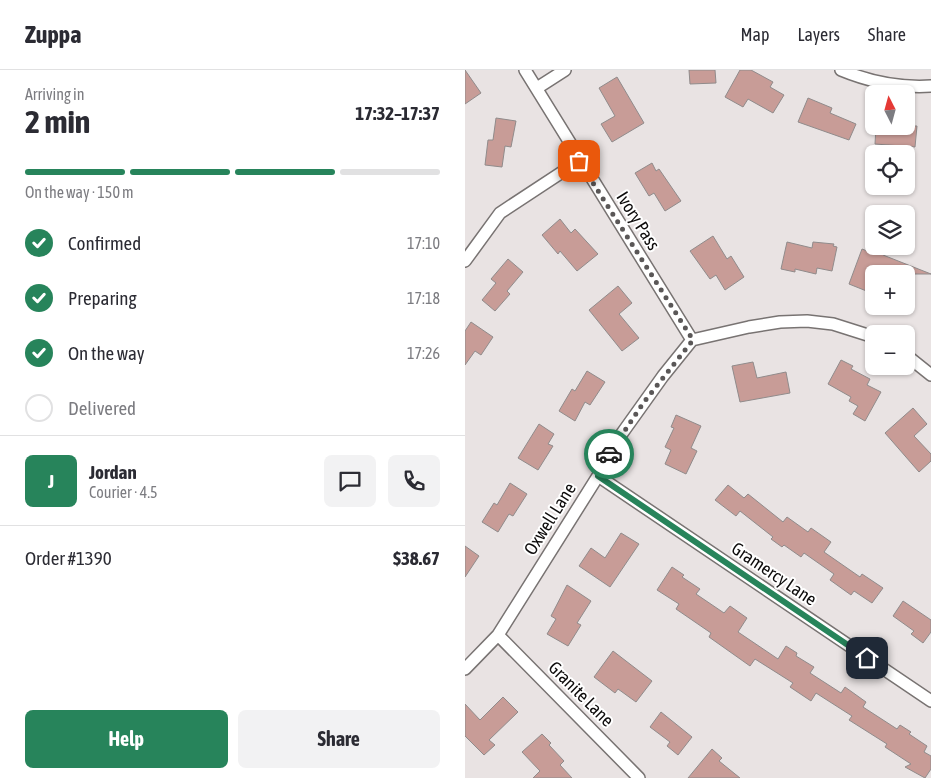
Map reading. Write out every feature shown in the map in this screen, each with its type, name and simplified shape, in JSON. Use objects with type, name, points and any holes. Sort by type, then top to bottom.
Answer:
[{"type":"street","name":"Ivory Pass","points":[[525,70],[579,161],[693,340]]},
{"type":"street","points":[[537,88],[565,70]]},
{"type":"street","points":[[841,70],[873,81],[910,86],[931,86]]},
{"type":"street","points":[[465,261],[500,213],[579,161]]},
{"type":"street","points":[[693,340],[749,327],[807,321],[833,324],[865,334]]},
{"type":"street","name":"Oxwell Lane","points":[[465,669],[498,635],[598,476],[613,446],[634,415],[693,340]]},
{"type":"street","points":[[915,362],[931,375]]},
{"type":"street","name":"Gramercy Lane","points":[[598,476],[931,701]]},
{"type":"street","name":"Granite Lane","points":[[498,635],[639,778]]},
{"type":"building","points":[[465,70],[481,93],[465,104]]},
{"type":"building","points":[[689,70],[715,70],[716,83],[690,84]]},
{"type":"building","points":[[740,70],[751,70],[773,82],[770,87],[784,95],[773,113],[748,99],[743,107],[725,97]]},
{"type":"building","points":[[617,77],[644,123],[612,142],[601,124],[615,116],[599,88]]},
{"type":"building","points":[[808,98],[832,108],[830,113],[856,124],[849,140],[798,122]]},
{"type":"building","points":[[496,118],[516,121],[511,147],[505,146],[502,167],[485,165],[488,140],[493,140]]},
{"type":"building","points":[[915,126],[917,126],[915,147],[915,145],[875,144],[876,135],[915,135]]},
{"type":"building","points":[[652,163],[656,171],[659,169],[681,201],[665,211],[654,193],[649,196],[635,173]]},
{"type":"building","points":[[560,219],[571,233],[575,229],[598,254],[577,271],[560,251],[558,254],[542,235]]},
{"type":"building","points":[[713,236],[727,259],[731,256],[744,277],[725,290],[716,275],[710,279],[690,251]]},
{"type":"building","points":[[787,242],[812,248],[813,242],[834,244],[833,246],[837,247],[832,271],[817,268],[816,274],[795,269],[795,272],[781,269]]},
{"type":"building","points":[[862,249],[865,250],[865,255],[883,255],[908,265],[865,265],[865,290],[849,284]]},
{"type":"building","points":[[508,259],[523,272],[507,291],[510,294],[495,311],[482,300],[496,283],[491,279]]},
{"type":"building","points":[[915,268],[931,274],[915,274]]},
{"type":"building","points":[[618,286],[632,303],[619,314],[639,338],[622,351],[589,310]]},
{"type":"building","points":[[471,322],[493,337],[481,355],[475,351],[465,365],[465,331]]},
{"type":"building","points":[[841,360],[853,366],[851,369],[870,379],[867,385],[881,392],[865,421],[853,414],[858,406],[849,401],[851,397],[828,384]]},
{"type":"building","points":[[753,362],[757,378],[786,372],[790,393],[740,402],[732,366]]},
{"type":"building","points":[[587,371],[605,382],[590,405],[585,402],[575,421],[559,411],[572,389],[575,391]]},
{"type":"building","points":[[913,408],[927,424],[914,436],[931,454],[931,461],[919,472],[885,433]]},
{"type":"building","points":[[676,415],[701,426],[691,448],[697,451],[686,474],[665,464],[671,450],[665,447],[674,428],[671,427]]},
{"type":"building","points":[[539,424],[554,434],[548,444],[553,446],[538,470],[518,458]]},
{"type":"building","points":[[510,483],[527,494],[513,516],[509,514],[498,532],[482,522],[494,503],[497,505]]},
{"type":"building","points":[[728,485],[744,498],[748,494],[783,522],[787,517],[808,532],[811,528],[831,542],[824,552],[860,577],[862,574],[883,588],[872,603],[854,591],[851,595],[830,580],[834,574],[804,553],[801,557],[784,545],[782,547],[771,539],[773,537],[740,511],[736,516],[715,500]]},
{"type":"building","points":[[621,533],[639,544],[610,587],[579,566],[591,548],[605,558]]},
{"type":"building","points":[[465,546],[479,556],[465,577]]},
{"type":"building","points":[[672,567],[684,575],[682,577],[700,589],[696,594],[724,613],[730,606],[747,618],[738,632],[778,659],[786,646],[797,653],[796,656],[814,667],[810,673],[841,693],[845,687],[866,702],[863,707],[897,729],[900,725],[911,732],[909,734],[927,746],[924,752],[931,756],[931,769],[925,778],[905,767],[911,764],[885,747],[887,744],[849,720],[852,716],[816,693],[811,701],[790,687],[793,683],[755,659],[750,666],[709,637],[711,633],[676,609],[679,604],[657,590]]},
{"type":"building","points":[[567,585],[591,601],[577,623],[581,625],[568,646],[547,634],[556,619],[551,616]]},
{"type":"building","points":[[903,601],[931,620],[931,632],[923,643],[911,634],[914,631],[893,616]]},
{"type":"building","points":[[613,651],[652,681],[636,702],[618,689],[615,693],[594,677]]},
{"type":"building","points":[[503,697],[518,712],[489,740],[495,745],[484,755],[465,736],[465,704],[480,720]]},
{"type":"building","points":[[661,712],[692,737],[678,755],[667,746],[670,742],[650,727]]},
{"type":"building","points":[[542,734],[551,743],[549,745],[564,761],[560,765],[572,778],[533,778],[540,771],[522,752]]},
{"type":"building","points":[[712,749],[722,758],[719,761],[740,778],[688,778]]},
{"type":"way so far","points":[[579,161],[693,340],[663,376],[609,454]]},
{"type":"route","points":[[609,454],[598,476],[867,658]]}]
